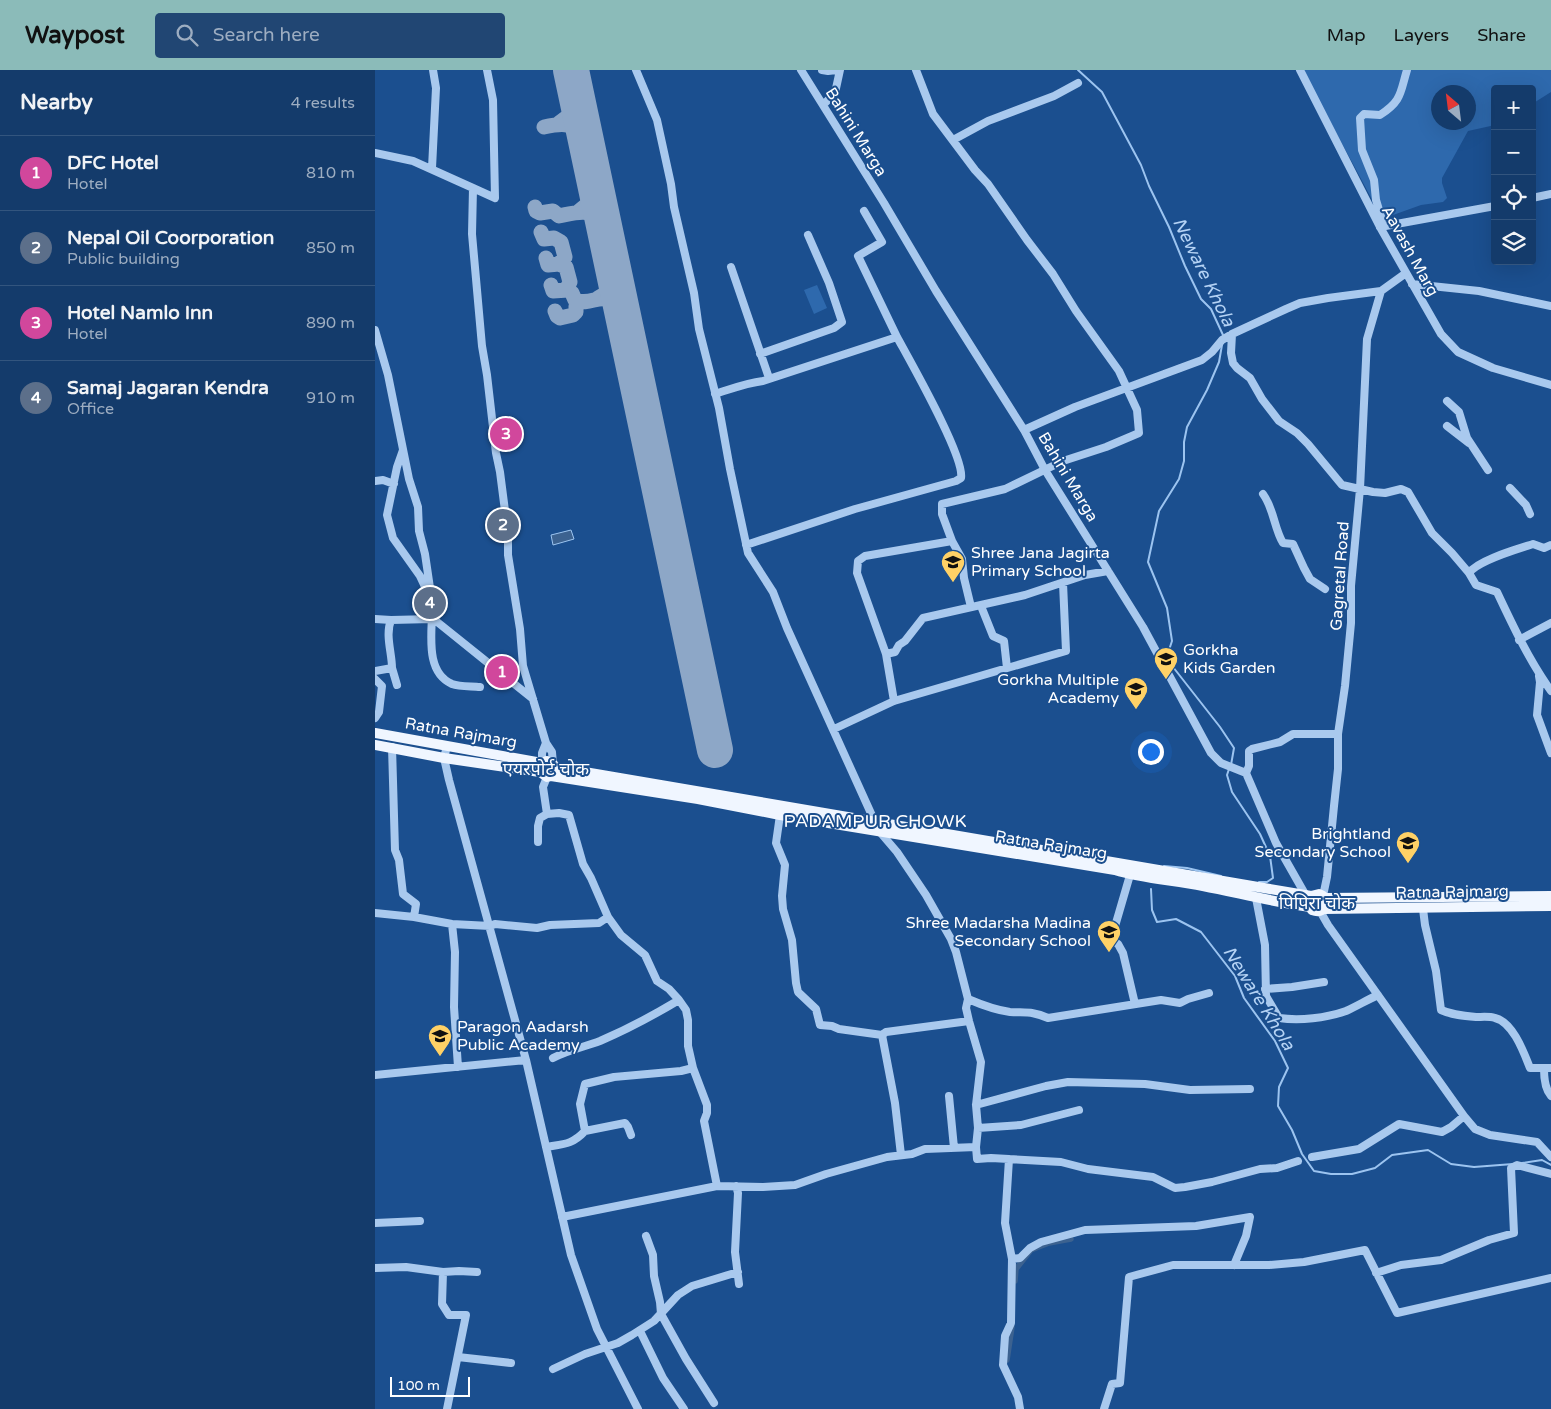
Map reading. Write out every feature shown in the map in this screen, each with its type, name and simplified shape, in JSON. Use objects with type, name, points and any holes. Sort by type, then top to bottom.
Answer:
[{"type":"main road","name":"Ratna Rajmarg","points":[[375,733],[447,746],[548,770],[780,815],[877,826],[945,843],[1115,870],[1130,875],[1202,886],[1310,907],[1316,911],[1323,903],[1551,896]]},
{"type":"main road","name":"Ratna Rajmarg","points":[[375,745],[444,758],[548,770],[877,826],[1308,895],[1315,894],[1323,903],[1423,909],[1551,906]]},
{"type":"main road","points":[[1308,895],[1310,907]]},
{"type":"street","points":[[432,168],[436,88],[433,70]]},
{"type":"street","points":[[375,152],[413,161],[432,168],[495,198],[493,100],[487,70]]},
{"type":"street","points":[[636,70],[657,120],[694,294],[699,329],[719,408],[746,545],[754,564],[773,592],[787,628],[877,826],[926,895],[951,939],[961,968],[968,999],[966,1008],[981,1062],[976,1105],[978,1128],[977,1158],[1061,1162],[1088,1169],[1140,1174],[1153,1177],[1175,1188],[1211,1182],[1260,1169],[1277,1168],[1298,1161]]},
{"type":"street","name":"Bahini Marga","points":[[801,70],[1024,430],[1045,470],[1143,627],[1211,753],[1221,763],[1245,773]]},
{"type":"street","points":[[822,70],[828,72],[838,70],[835,93],[823,104]]},
{"type":"street","points":[[916,70],[933,114],[975,170],[989,184],[1053,274],[1076,311],[1110,357],[1127,386],[1137,410],[1139,433],[1106,447],[1063,461],[1005,489],[942,504],[942,514],[952,541],[962,559],[964,578],[971,606]]},
{"type":"street","name":"Aavash Marg","points":[[1300,70],[1380,227],[1441,334],[1458,352],[1493,368],[1551,385]]},
{"type":"street","points":[[1407,70],[1403,87],[1396,103],[1380,115],[1364,114],[1360,118],[1363,150],[1374,180],[1376,200],[1382,220],[1380,227],[1491,207]]},
{"type":"street","points":[[953,140],[988,121],[1054,96],[1078,83]]},
{"type":"street","points":[[473,188],[472,234],[482,346],[500,472],[508,555],[520,629],[523,666],[546,743],[542,753],[548,770],[543,787],[547,814]]},
{"type":"street","points":[[1536,197],[1551,194]]},
{"type":"street","points":[[746,545],[855,509],[961,478],[960,465],[951,443],[858,256],[882,242],[864,211]]},
{"type":"street","points":[[760,354],[835,328],[842,322],[829,283],[808,235]]},
{"type":"street","points":[[731,267],[769,378]]},
{"type":"street","points":[[1024,430],[1075,406],[1202,360],[1222,340],[1241,328],[1301,303],[1381,291],[1406,273]]},
{"type":"street","points":[[1412,284],[1479,292],[1551,306]]},
{"type":"street","name":"Gagretal Road","points":[[1323,903],[1335,797],[1338,734],[1351,624],[1351,586],[1360,489],[1366,349],[1367,339],[1381,291]]},
{"type":"street","points":[[375,330],[388,375],[409,479],[418,508],[419,531],[425,554],[434,615],[437,621],[533,699]]},
{"type":"street","points":[[1232,334],[1231,354],[1233,363],[1250,378],[1267,407],[1279,421],[1297,433],[1308,444],[1342,485],[1385,493],[1401,489],[1408,492],[1431,533],[1452,553],[1469,573],[1476,585],[1497,592],[1519,640],[1551,691]]},
{"type":"street","points":[[715,394],[897,337]]},
{"type":"street","points":[[1447,401],[1459,412],[1470,444],[1488,470]]},
{"type":"street","points":[[1447,426],[1470,444]]},
{"type":"street","points":[[403,450],[387,515],[393,538],[427,589],[432,613],[430,640],[437,670],[453,684],[480,687]]},
{"type":"street","points":[[375,481],[383,480],[394,484]]},
{"type":"street","points":[[1510,488],[1526,505],[1530,514]]},
{"type":"street","points":[[1263,494],[1269,502],[1279,536],[1283,543],[1293,544],[1310,579],[1325,589]]},
{"type":"street","points":[[894,701],[886,654],[857,573],[857,561],[860,558],[873,554],[952,541]]},
{"type":"street","points":[[1469,573],[1472,568],[1498,556],[1533,544],[1544,548],[1551,545]]},
{"type":"street","points":[[886,654],[895,652],[923,618],[1025,595],[1085,575],[1108,570]]},
{"type":"street","points":[[834,729],[894,701],[1066,651],[1063,583]]},
{"type":"street","points":[[981,606],[993,636],[1004,641],[1007,668]]},
{"type":"street","points":[[375,618],[391,620],[431,619]]},
{"type":"street","points":[[391,620],[389,655],[397,685]]},
{"type":"street","points":[[1519,640],[1551,623]]},
{"type":"street","points":[[375,671],[392,668]]},
{"type":"street","points":[[1539,674],[1537,715],[1551,754]]},
{"type":"street","points":[[375,679],[382,686],[379,712],[375,718]]},
{"type":"street","points":[[1308,895],[1276,843],[1245,773],[1249,766],[1249,751],[1280,742],[1293,734],[1338,734]]},
{"type":"street","points":[[447,746],[444,758],[526,1060],[571,1256],[597,1329],[638,1409]]},
{"type":"street","points":[[392,748],[395,850],[399,860],[403,894],[416,904],[414,917]]},
{"type":"street","points":[[538,842],[538,826],[541,818],[547,814],[559,813],[569,815],[583,864],[608,917],[621,935],[645,955],[657,981],[669,989],[685,1010],[688,1020],[689,1046],[693,1068],[707,1105],[704,1121],[717,1186]]},
{"type":"street","points":[[780,815],[776,843],[785,865],[782,896],[783,909],[791,940],[798,992],[816,1009],[820,1026],[832,1026],[839,1029],[882,1034],[969,1021]]},
{"type":"street","points":[[1130,875],[1111,940],[1118,944],[1123,954],[1135,1004]]},
{"type":"street","points":[[1256,898],[1265,945],[1266,996],[1279,1018],[1318,1017],[1345,1011],[1378,995]]},
{"type":"street","points":[[1323,903],[1378,995],[1475,1129],[1490,1135],[1537,1142],[1551,1157]]},
{"type":"street","points":[[1423,909],[1436,971],[1441,1010],[1465,1016],[1497,1018],[1509,1026],[1530,1068],[1547,1068],[1545,1080],[1548,1094],[1551,1096]]},
{"type":"street","points":[[375,913],[414,917],[452,924],[490,926],[495,924],[537,928],[550,924],[599,923],[608,917]]},
{"type":"street","points":[[452,924],[455,952],[454,1007],[459,1066]]},
{"type":"street","points":[[1265,989],[1324,982]]},
{"type":"street","points":[[968,999],[986,1007],[1009,1012],[1034,1012],[1048,1018],[1161,1000],[1180,1003],[1209,993]]},
{"type":"street","points":[[553,1058],[567,1051],[599,1041],[647,1019],[679,1000]]},
{"type":"street","points":[[882,1034],[895,1103],[901,1155]]},
{"type":"street","points":[[375,1075],[526,1060]]},
{"type":"street","points":[[585,1131],[580,1104],[585,1084],[614,1077],[681,1071],[693,1068]]},
{"type":"street","points":[[976,1105],[1046,1086],[1069,1082],[1145,1084],[1190,1090],[1250,1089]]},
{"type":"street","points":[[949,1096],[954,1148]]},
{"type":"street","points":[[978,1128],[1021,1125],[1079,1110]]},
{"type":"street","points":[[1312,1157],[1359,1149],[1399,1124],[1442,1132],[1464,1116]]},
{"type":"street","points":[[546,1147],[568,1144],[578,1139],[585,1131],[625,1123],[631,1135]]},
{"type":"street","points":[[562,1217],[717,1186],[763,1187],[795,1185],[887,1157],[912,1154],[925,1149],[976,1147]]},
{"type":"street","points":[[1009,1159],[1005,1223],[1012,1259],[1011,1323],[1005,1336],[1003,1365],[1018,1397],[1020,1409]]},
{"type":"street","points":[[1376,1273],[1401,1265],[1441,1260],[1489,1240],[1514,1233],[1511,1168],[1517,1165],[1551,1174]]},
{"type":"street","points":[[737,1186],[735,1252],[739,1284]]},
{"type":"street","points":[[1012,1259],[1020,1258],[1030,1248],[1041,1242],[1085,1230],[1196,1226],[1250,1217],[1246,1236],[1233,1265]]},
{"type":"street","points":[[375,1223],[420,1221]]},
{"type":"street","points":[[647,1236],[653,1255],[654,1276],[661,1302],[661,1314],[714,1403]]},
{"type":"street","points":[[1104,1409],[1113,1384],[1120,1383],[1129,1277],[1173,1265],[1269,1265],[1304,1262],[1365,1250],[1397,1313],[1551,1278]]},
{"type":"street","points":[[375,1268],[477,1272]]},
{"type":"street","points":[[443,1272],[442,1304],[449,1314],[466,1315],[447,1409]]},
{"type":"street","points":[[553,1369],[596,1350],[606,1348],[640,1330],[661,1314],[677,1295],[692,1286],[739,1272]]},
{"type":"street","points":[[640,1330],[663,1378],[684,1409]]},
{"type":"street","points":[[458,1357],[511,1363]]},
{"type":"shaded area","points":[[1302,70],[1551,70],[1551,92],[1536,101],[1536,85],[1491,85],[1491,126],[1476,129],[1476,85],[1431,85],[1431,130],[1472,130],[1468,131],[1442,178],[1447,198],[1443,202],[1421,205],[1382,219]]},
{"type":"shaded area","points":[[817,285],[827,308],[814,314],[804,290]]},
{"type":"shaded area","points":[[571,530],[574,539],[553,545],[551,535]]},
{"type":"waterway","name":"Neware Khola","points":[[1078,70],[1102,92],[1141,165],[1201,299],[1211,309],[1223,335]]},
{"type":"waterway","name":"Neware Khola","points":[[1222,345],[1219,362],[1207,390],[1187,427],[1184,442],[1184,461],[1179,479],[1159,511],[1148,562],[1167,608],[1172,641],[1168,653],[1173,667],[1234,748],[1231,765]]},
{"type":"waterway","name":"Neware Khola","points":[[1229,769],[1227,775],[1232,792],[1260,834],[1270,856],[1273,878],[1267,882],[1259,882]]},
{"type":"waterway","name":"Neware Khola","points":[[1164,866],[1187,868],[1221,876]]},
{"type":"waterway","name":"Neware Khola","points":[[1151,889],[1152,910],[1157,922],[1176,919],[1201,932],[1235,976],[1244,998],[1275,1041],[1288,1068],[1279,1087],[1278,1106],[1292,1130],[1302,1154],[1314,1171],[1331,1174],[1352,1174],[1375,1168],[1392,1155],[1428,1150],[1451,1164],[1474,1167],[1513,1164]]},
{"type":"waterway","name":"Neware Khola","points":[[1522,1163],[1542,1160],[1551,1165]]},
{"type":"waterway","points":[[1015,1281],[1016,1269],[1031,1250],[1049,1243],[1071,1239]]},
{"type":"waterway","points":[[1007,1360],[1012,1327]]},
{"type":"taxiway","points":[[559,123],[571,114],[578,100]]},
{"type":"taxiway","points":[[544,127],[568,125],[573,127],[586,141]]},
{"type":"taxiway","points":[[579,211],[590,202],[595,184]]},
{"type":"taxiway","points":[[535,207],[536,211],[540,213],[553,211],[559,216],[579,212],[590,213],[596,216],[605,228]]},
{"type":"taxiway","points":[[541,232],[544,239],[554,238],[561,242],[565,257],[559,264]]},
{"type":"taxiway","points":[[546,258],[548,265],[559,264],[566,267],[570,282],[566,290]]},
{"type":"taxiway","points":[[598,298],[610,289],[614,275]]},
{"type":"taxiway","points":[[551,285],[553,291],[568,290],[572,293],[575,300],[582,302],[599,299],[610,301],[623,315]]},
{"type":"taxiway","points":[[555,311],[560,318],[573,315],[576,312],[576,306],[581,302]]},
{"type":"runway","points":[[571,70],[715,750]]},
{"type":"place","name":"Hotel Namlo Inn","points":[[506,434]]},
{"type":"place","name":"Nepal Oil Coorporation","points":[[503,525]]},
{"type":"place","name":"Shree Jana Jagirta Primary School","points":[[953,583]]},
{"type":"place","name":"Samaj Jagaran Kendra","points":[[430,603]]},
{"type":"place","name":"DFC Hotel","points":[[502,672]]},
{"type":"place","name":"Gorkha Kids Garden","points":[[1166,680]]},
{"type":"place","name":"Gorkha Multiple Academy","points":[[1136,710]]},
{"type":"place","name":"Brightland Secondary School","points":[[1408,864]]},
{"type":"place","name":"Shree Madarsha Madina Secondary School","points":[[1109,953]]},
{"type":"place","name":"Paragon Aadarsh Public Academy","points":[[440,1057]]},
{"type":"district","name":"एयरपोर्ट चोक","points":[[546,769]]},
{"type":"district","name":"PADAMPUR CHOWK","points":[[875,821]]},
{"type":"district","name":"पिपिरा चोक","points":[[1317,903]]}]
